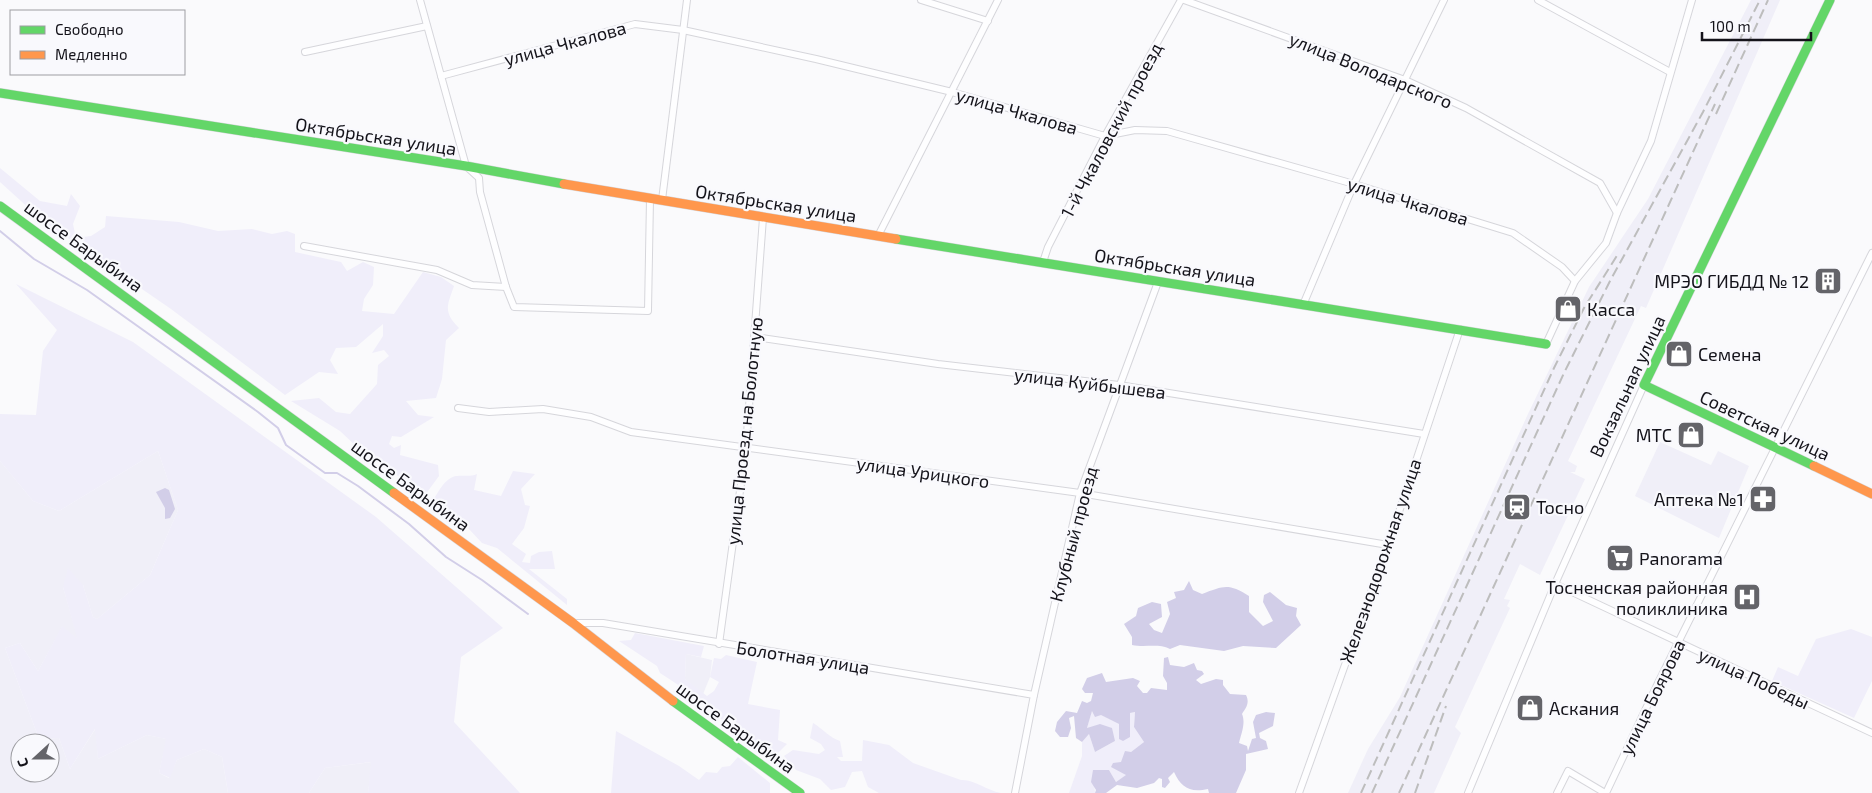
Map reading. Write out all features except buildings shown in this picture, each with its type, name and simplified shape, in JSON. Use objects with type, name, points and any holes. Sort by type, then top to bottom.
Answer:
[{"type":"street","points":[[420,0],[466,166],[478,178],[480,192],[506,287],[514,307],[648,312],[650,199]]},
{"type":"street","points":[[662,200],[687,0]]},
{"type":"street","points":[[920,0],[988,21]]},
{"type":"street","points":[[878,236],[998,0]]},
{"type":"street","name":"улица Володарского","points":[[1183,0],[1405,80],[1466,108],[1600,183],[1616,213]]},
{"type":"street","name":"1-й Чкаловский проезд","points":[[1043,262],[1048,247],[1105,136],[1183,0]]},
{"type":"street","points":[[1303,304],[1354,184],[1444,0]]},
{"type":"street","points":[[1538,0],[1670,72]]},
{"type":"street","points":[[1546,344],[1575,281],[1606,243],[1616,213],[1650,141],[1692,0]]},
{"type":"street","name":"Вокзальная улица","points":[[1468,793],[1555,584],[1644,386],[1830,0]]},
{"type":"street","name":"улица Чкалова","points":[[441,76],[635,24],[683,30],[816,59],[952,92],[1105,136],[1135,130],[1167,131],[1354,184],[1513,233],[1562,267],[1575,281]]},
{"type":"street","points":[[305,52],[427,26]]},
{"type":"street","name":"Октябрьская улица","points":[[0,93],[466,166],[763,218],[1546,344]]},
{"type":"street","name":"шоссе Барыбина","points":[[0,206],[573,623],[646,681],[756,763],[800,793]]},
{"type":"street","name":"улица Проезд на Болотную","points":[[719,644],[746,446],[763,218]]},
{"type":"street","points":[[304,246],[437,270],[472,285],[506,287]]},
{"type":"street","name":"улица Боярова","points":[[1606,793],[1872,253]]},
{"type":"street","name":"Клубный проезд","points":[[1015,793],[1034,695],[1080,493],[1158,282]]},
{"type":"street","name":"Железнодорожная улица","points":[[1299,793],[1388,545],[1460,329]]},
{"type":"street","name":"улица Куйбышева","points":[[755,337],[938,364],[1119,385],[1424,434]]},
{"type":"street","name":"Советская улица","points":[[1644,386],[1872,494]]},
{"type":"street","name":"улица Урицкого","points":[[458,408],[489,412],[543,408],[591,417],[631,432],[746,446],[1080,493],[1388,545]]},
{"type":"street","name":"улица Победы","points":[[1555,584],[1872,733]]},
{"type":"street","name":"Болотная улица","points":[[573,623],[603,623],[719,644],[1034,695]]},
{"type":"street","points":[[1557,793],[1568,771],[1606,793]]},
{"type":"shaded area","points":[[1751,0],[1780,0],[1646,308],[1641,306],[1568,461],[1577,466],[1575,472],[1570,472],[1585,479],[1540,575],[1520,564],[1504,599],[1510,600],[1507,606],[1510,608],[1455,727],[1461,733],[1434,793],[1348,793],[1368,749],[1400,697],[1527,416],[1589,287],[1648,199]]},
{"type":"shaded area","points":[[0,168],[40,201],[67,206],[71,194],[80,206],[73,224],[76,238],[91,236],[105,227],[106,216],[179,222],[218,231],[252,229],[272,234],[287,231],[295,234],[295,252],[341,262],[347,271],[363,262],[374,267],[373,285],[364,299],[362,311],[394,314],[423,272],[441,277],[454,286],[448,308],[450,318],[459,328],[446,340],[442,379],[436,398],[406,401],[418,415],[434,417],[401,437],[392,436],[389,444],[394,448],[401,445],[400,455],[438,465],[439,476],[425,495],[358,448],[340,431],[291,401],[319,398],[336,412],[350,414],[377,384],[378,365],[389,356],[384,350],[372,353],[383,336],[383,324],[356,347],[336,348],[330,360],[338,374],[319,372],[285,395],[171,309],[43,221],[0,182]]},
{"type":"shaded area","points":[[16,284],[133,342],[376,517],[503,628],[461,657],[454,722],[520,793],[368,793],[371,762],[325,768],[309,793],[228,793],[222,757],[204,749],[177,760],[170,778],[159,773],[166,739],[147,735],[98,759],[95,729],[70,769],[60,741],[60,733],[37,733],[5,648],[20,643],[38,671],[62,626],[77,638],[63,587],[68,568],[83,585],[93,617],[97,619],[150,575],[178,510],[158,451],[59,511],[33,501],[0,461],[0,414],[36,415],[43,351],[57,330]]},
{"type":"shaded area","points":[[1660,442],[1711,465],[1718,451],[1749,466],[1719,538],[1635,496]]},
{"type":"shaded area","points":[[158,451],[178,510],[150,575],[97,619],[93,617],[83,585],[63,587],[78,639],[62,627],[38,671],[20,643],[5,648],[37,733],[10,733],[10,783],[60,783],[60,741],[70,769],[96,728],[98,759],[147,735],[167,739],[159,773],[169,778],[177,760],[204,749],[222,757],[228,793],[0,793],[0,461],[33,501],[59,511]]},
{"type":"shaded area","points":[[513,471],[535,474],[521,489],[525,505],[530,506],[524,528],[512,544],[526,554],[522,562],[530,563],[531,556],[539,552],[552,551],[555,569],[529,569],[567,599],[567,605],[497,548],[482,543],[468,528],[457,523],[432,502],[449,479],[457,476],[477,474],[474,490],[501,496]]},
{"type":"shaded area","points":[[165,488],[169,490],[175,509],[170,518],[165,519],[165,508],[156,492]]},
{"type":"shaded area","points":[[1189,581],[1193,590],[1202,594],[1226,587],[1236,589],[1249,596],[1249,612],[1263,626],[1273,621],[1263,602],[1264,595],[1270,592],[1286,605],[1297,608],[1296,616],[1301,625],[1276,648],[1243,646],[1224,651],[1180,645],[1170,649],[1161,646],[1132,645],[1132,637],[1124,624],[1136,616],[1138,608],[1152,602],[1161,604],[1162,617],[1149,624],[1154,630],[1162,633],[1170,614],[1167,602],[1176,598],[1174,592],[1184,590]]},
{"type":"shaded area","points":[[1851,629],[1872,637],[1872,681],[1854,718],[1772,681],[1778,667],[1798,676],[1816,639]]},
{"type":"shaded area","points":[[635,633],[704,646],[701,657],[686,654],[685,679],[707,696],[714,691],[719,682],[710,677],[714,658],[721,659],[726,655],[757,662],[748,704],[780,710],[778,740],[787,744],[778,753],[768,752],[732,728],[686,690],[660,673],[657,666],[619,641],[631,640]]},
{"type":"shaded area","points":[[686,654],[712,660],[710,677],[703,694],[685,679]]},
{"type":"shaded area","points":[[1168,657],[1170,665],[1184,667],[1194,663],[1197,670],[1202,671],[1204,674],[1196,680],[1201,684],[1216,679],[1223,680],[1223,685],[1230,694],[1246,695],[1248,703],[1242,714],[1243,725],[1239,743],[1247,746],[1248,751],[1252,739],[1256,738],[1253,722],[1256,715],[1266,712],[1275,713],[1273,726],[1259,733],[1260,738],[1266,741],[1268,749],[1246,754],[1246,770],[1236,793],[1209,793],[1208,789],[1196,790],[1186,788],[1174,772],[1168,778],[1170,782],[1165,788],[1162,787],[1162,779],[1159,778],[1154,783],[1137,788],[1117,785],[1106,793],[1095,793],[1096,790],[1091,782],[1093,770],[1109,770],[1116,782],[1126,775],[1111,767],[1113,763],[1121,762],[1125,751],[1131,752],[1144,742],[1134,727],[1135,712],[1130,713],[1130,737],[1123,741],[1119,739],[1119,724],[1101,715],[1095,717],[1092,711],[1087,728],[1100,724],[1112,728],[1115,741],[1095,752],[1089,734],[1082,742],[1076,738],[1074,716],[1069,718],[1071,728],[1068,737],[1060,737],[1055,731],[1057,722],[1066,711],[1077,713],[1082,701],[1087,703],[1091,701],[1093,693],[1085,693],[1082,689],[1087,678],[1102,673],[1106,682],[1133,678],[1140,681],[1137,686],[1143,693],[1147,693],[1151,688],[1167,690],[1167,683],[1163,676],[1164,658]]},
{"type":"shaded area","points":[[1092,710],[1119,724],[1119,739],[1130,737],[1130,713],[1135,712],[1134,727],[1144,742],[1131,752],[1127,775],[1116,782],[1109,770],[1093,770],[1095,793],[1069,793],[1082,756],[1082,742],[1089,734],[1095,752],[1115,741],[1087,728]]},
{"type":"shaded area","points":[[813,723],[840,741],[843,757],[837,757],[841,761],[862,761],[863,740],[889,745],[913,763],[961,780],[971,781],[1001,793],[879,793],[868,787],[862,771],[852,772],[845,787],[831,790],[820,779],[796,770],[784,756],[793,750],[819,754],[825,750],[821,744],[810,738]]},
{"type":"shaded area","points":[[616,731],[679,766],[699,780],[706,772],[717,773],[722,767],[730,766],[738,757],[770,783],[770,793],[611,793]]},
{"type":"shaded area","points":[[372,762],[368,793],[309,793],[325,768]]},
{"type":"waterway","points":[[0,231],[34,259],[87,290],[258,412],[278,428],[286,445],[325,473],[337,473],[358,486],[409,524],[446,557],[482,580],[528,614]]},
{"type":"railway","points":[[1372,793],[1564,373],[1610,281],[1703,112],[1760,0]]},
{"type":"railway","points":[[1716,114],[1768,0]]},
{"type":"railway","points":[[1399,793],[1715,104]]},
{"type":"railway","points":[[1361,793],[1554,368],[1584,308],[1618,254]]},
{"type":"railway","points":[[1415,793],[1446,706]]},
{"type":"traffic: fast","points":[[1814,466],[1644,385],[1830,0]]},
{"type":"traffic: fast","points":[[0,93],[466,166],[564,184]]},
{"type":"traffic: fast","points":[[0,206],[394,493]]},
{"type":"traffic: fast","points":[[896,239],[1546,344]]},
{"type":"traffic: fast","points":[[673,701],[800,793]]},
{"type":"traffic: slow","points":[[564,184],[896,239]]},
{"type":"traffic: slow","points":[[1814,466],[1872,494]]},
{"type":"traffic: slow","points":[[394,493],[573,623],[673,701]]},
{"type":"place","name":"МРЭО ГИБДД № 12","points":[[1828,281]]},
{"type":"place","name":"Касса","points":[[1568,309]]},
{"type":"place","name":"Семена","points":[[1679,354]]},
{"type":"place","name":"МТС","points":[[1691,435]]},
{"type":"place","name":"Аптека №1","points":[[1763,499]]},
{"type":"place","name":"Тосно","points":[[1517,507]]},
{"type":"place","name":"Panorama","points":[[1620,558]]},
{"type":"place","name":"Тосненская районная поликлиника","points":[[1747,597]]},
{"type":"place","name":"Аскания","points":[[1530,708]]}]
